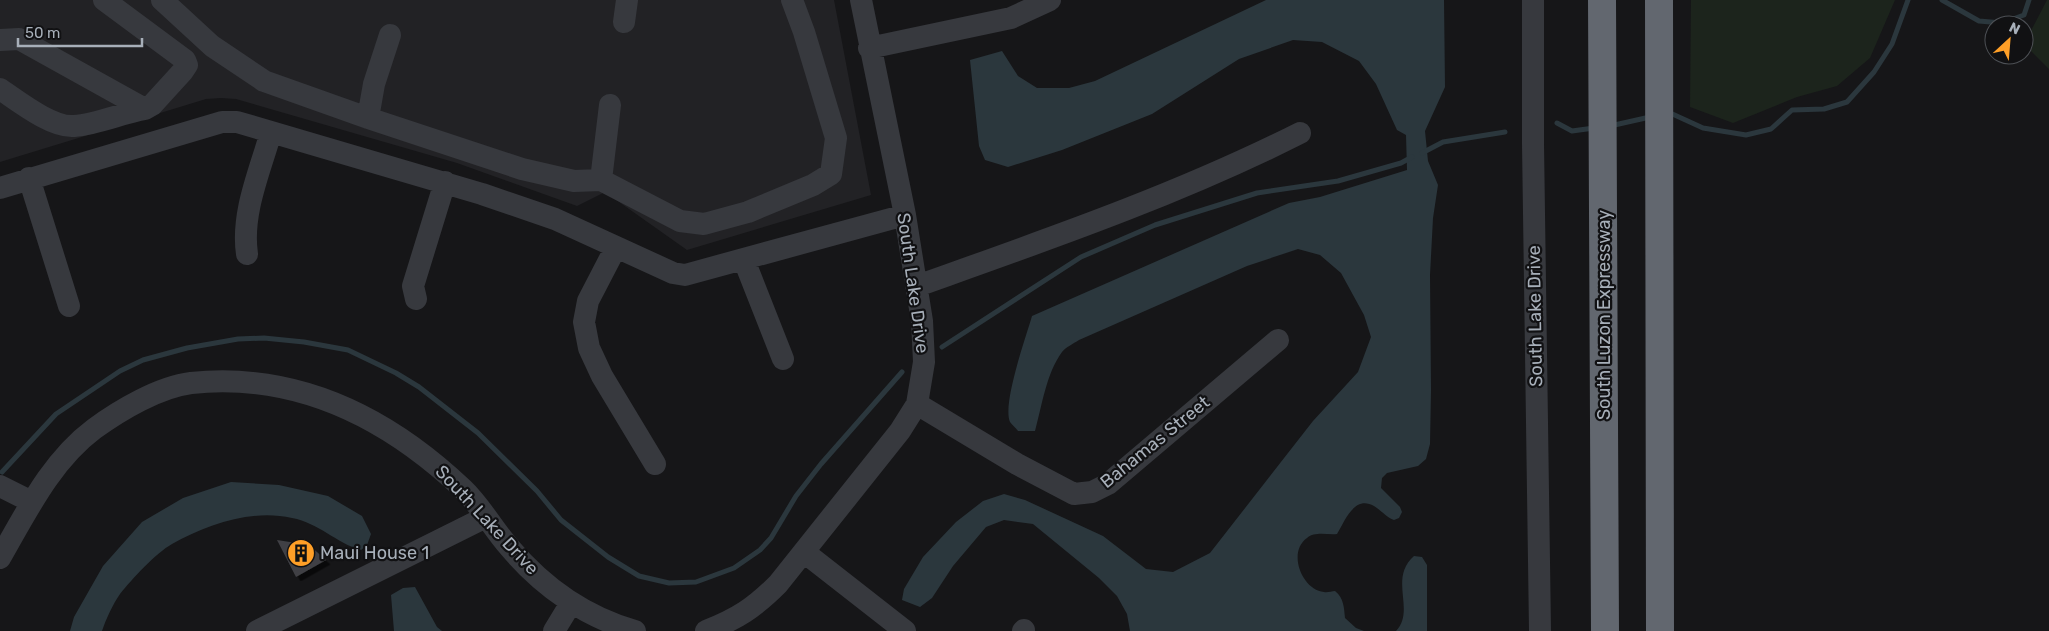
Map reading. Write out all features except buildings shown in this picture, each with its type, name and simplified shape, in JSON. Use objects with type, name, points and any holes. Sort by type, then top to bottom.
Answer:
[{"type":"highway","name":"South Luzon Expressway","points":[[1602,0],[1605,631]]},
{"type":"highway","points":[[1659,11],[1660,631]]},
{"type":"street","points":[[4,96],[50,121],[73,126],[145,109],[152,105],[187,65],[185,60],[104,0]]},
{"type":"street","points":[[162,0],[212,46],[264,80],[368,118],[522,169],[574,181],[601,180],[680,221],[704,224],[748,212],[813,185],[831,174],[836,138],[804,32],[792,0]]},
{"type":"street","name":"South Lake Drive","points":[[706,631],[731,621],[758,604],[778,584],[900,431],[917,404],[924,362],[922,321],[905,215],[869,48],[861,0]]},
{"type":"street","points":[[869,48],[1012,18],[1050,0]]},
{"type":"street","name":"South Lake Drive","points":[[1533,0],[1533,144],[1540,631]]},
{"type":"street","points":[[368,118],[374,84],[390,36]]},
{"type":"street","points":[[0,40],[19,39],[145,109]]},
{"type":"street","points":[[601,180],[610,105]]},
{"type":"street","points":[[0,188],[222,122],[236,122],[446,182],[555,219],[673,273],[685,275],[905,215]]},
{"type":"street","points":[[247,254],[245,239],[247,218],[271,132]]},
{"type":"street","points":[[917,286],[1102,218],[1248,159],[1300,133]]},
{"type":"street","points":[[29,178],[69,306]]},
{"type":"street","points":[[416,299],[413,286],[446,182]]},
{"type":"street","points":[[616,247],[588,301],[584,322],[589,348],[602,376],[655,464]]},
{"type":"street","points":[[744,260],[783,359]]},
{"type":"street","name":"Bahamas Street","points":[[917,404],[1017,464],[1074,494],[1092,492],[1108,484],[1278,340]]},
{"type":"street","name":"South Lake Drive","points":[[0,558],[32,502],[59,463],[93,430],[124,409],[154,393],[190,383],[242,382],[280,388],[329,400],[364,415],[430,460],[464,490],[510,549],[571,603],[606,622],[635,631]]},
{"type":"street","points":[[0,486],[32,502]]},
{"type":"street","points":[[257,631],[486,517]]},
{"type":"street","points":[[804,552],[905,631]]},
{"type":"street","points":[[554,631],[571,603]]},
{"type":"shaded area","points":[[0,0],[834,0],[871,195],[687,250],[605,192],[577,206],[457,163],[236,99],[221,98],[206,99],[0,162]]},
{"type":"shaded area","points":[[1266,0],[1444,0],[1445,87],[1425,131],[1428,161],[1438,185],[1433,218],[1430,275],[1430,444],[1426,459],[1418,466],[1387,473],[1382,478],[1381,488],[1400,507],[1402,512],[1399,518],[1394,520],[1374,506],[1361,504],[1351,511],[1337,534],[1310,536],[1301,544],[1298,552],[1300,570],[1309,585],[1316,590],[1324,592],[1335,591],[1342,600],[1345,618],[1356,628],[1364,631],[1130,631],[1127,614],[1117,596],[1099,578],[1033,524],[1004,520],[986,527],[953,566],[932,598],[920,607],[902,600],[904,589],[923,557],[956,522],[983,501],[1004,494],[1025,500],[1103,536],[1146,569],[1173,572],[1210,553],[1313,421],[1358,372],[1371,337],[1364,315],[1341,273],[1320,255],[1298,249],[1247,266],[1079,340],[1064,350],[1052,370],[1035,431],[1018,431],[1010,422],[1008,413],[1012,386],[1032,316],[1289,203],[1320,197],[1407,170],[1406,135],[1397,130],[1376,84],[1359,61],[1322,42],[1293,40],[1239,59],[1152,114],[1062,150],[1008,167],[985,160],[979,146],[970,60],[1002,51],[1018,76],[1037,88],[1069,88],[1095,81]]},
{"type":"shaded area","points":[[1691,0],[1895,0],[1870,58],[1837,86],[1797,97],[1733,123],[1690,107]]},
{"type":"shaded area","points":[[2047,0],[2049,0],[2049,69],[2034,54],[2034,25]]},
{"type":"shaded area","points":[[231,482],[279,485],[328,496],[362,516],[371,534],[367,545],[361,550],[352,547],[311,524],[292,518],[261,515],[230,520],[200,530],[172,544],[152,560],[120,594],[102,631],[70,631],[74,617],[103,566],[142,522],[183,498]]},
{"type":"shaded area","points":[[1414,556],[1422,557],[1427,565],[1427,631],[1396,631],[1404,614],[1403,574]]},
{"type":"shaded area","points":[[415,587],[437,627],[442,631],[394,631],[391,595],[403,588]]},
{"type":"waterway","points":[[1668,112],[1703,128],[1746,135],[1771,129],[1792,110],[1824,109],[1847,102],[1874,72],[1892,44],[1908,0]]},
{"type":"waterway","points":[[1942,0],[1979,21],[2002,23],[2024,15],[2029,0]]},
{"type":"waterway","points":[[1610,126],[1650,117]]},
{"type":"waterway","points":[[1557,123],[1572,131],[1594,128]]},
{"type":"waterway","points":[[1422,153],[1443,142],[1505,132]]},
{"type":"waterway","points":[[942,347],[1081,257],[1155,225],[1257,193],[1338,181],[1401,163],[1412,157]]},
{"type":"waterway","points":[[2,472],[56,414],[120,371],[143,360],[187,348],[238,339],[264,338],[304,342],[348,350],[396,373],[419,387],[478,433],[537,491],[561,520],[608,557],[639,576],[669,583],[696,582],[734,568],[760,550],[771,538],[796,496],[821,464],[902,372]]},
{"type":"place","name":"Maui House 1","points":[[301,553]]}]
